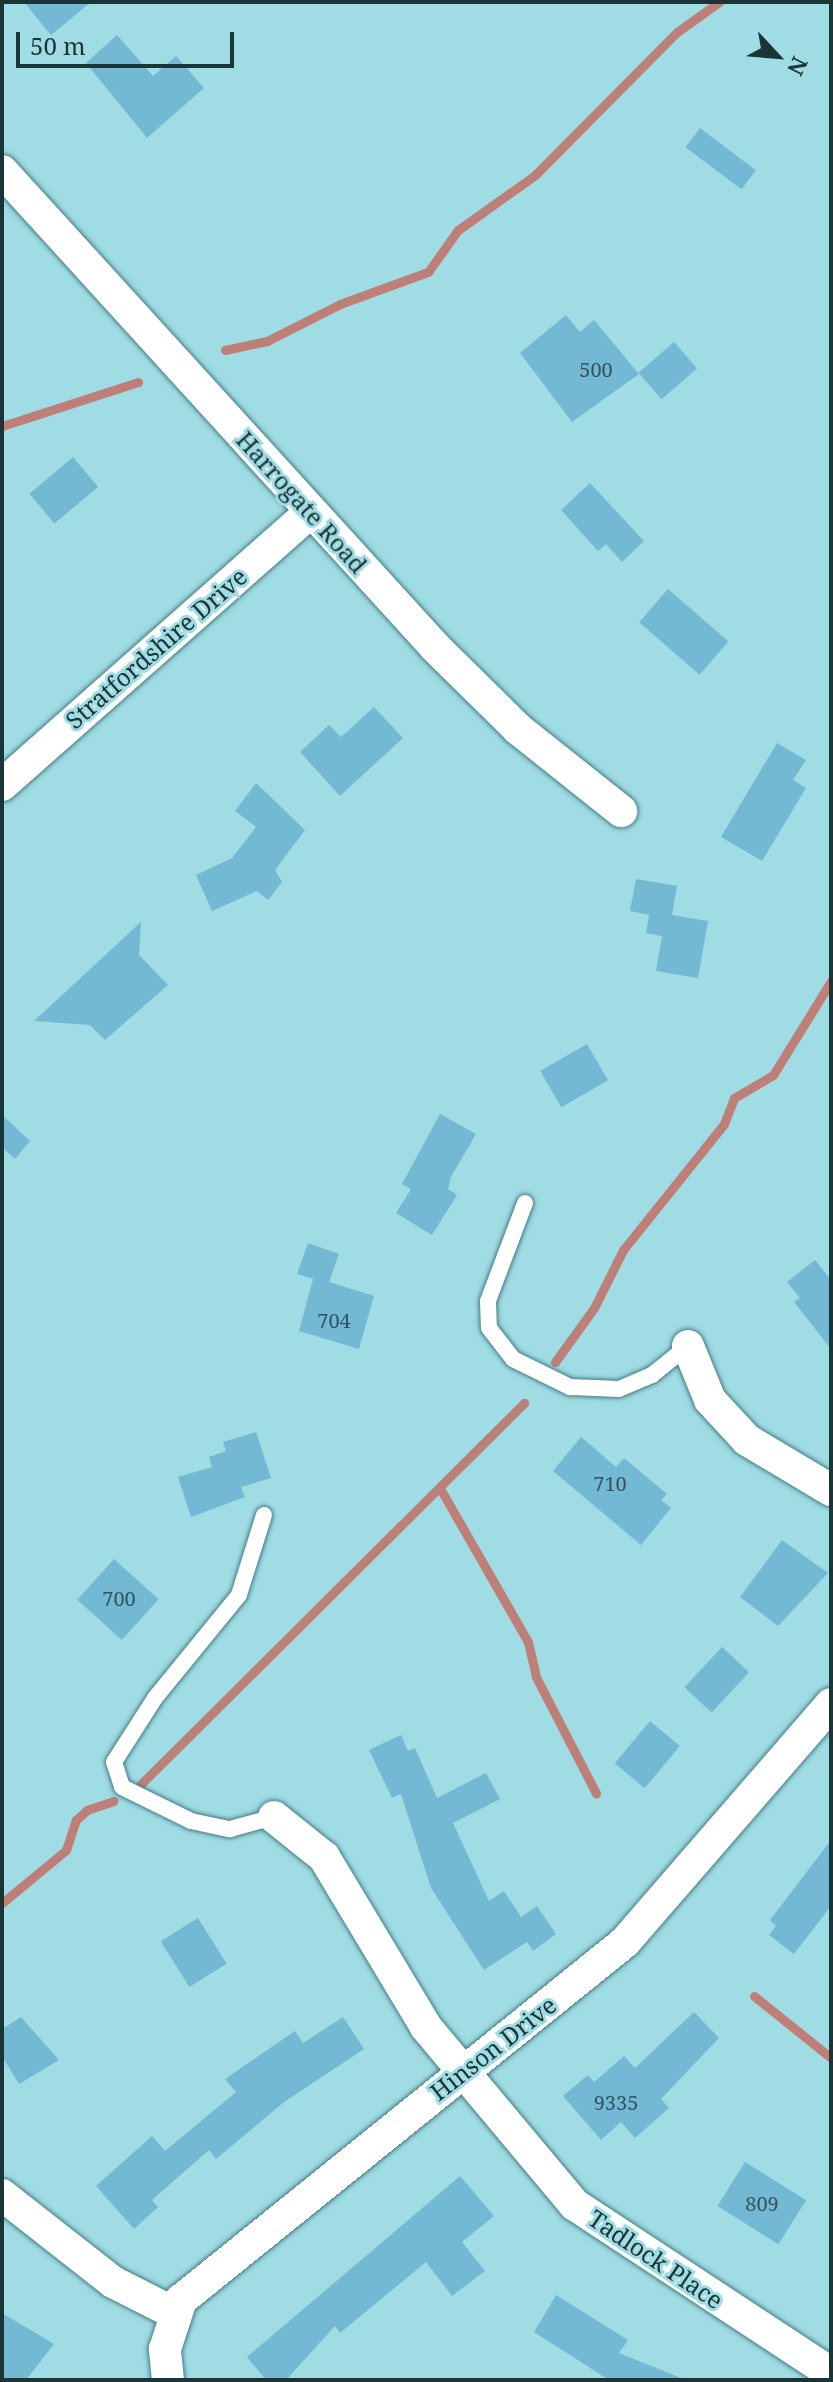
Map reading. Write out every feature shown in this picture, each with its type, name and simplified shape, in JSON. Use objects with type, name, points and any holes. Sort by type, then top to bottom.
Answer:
[{"type":"street","name":"Harrogate Road","points":[[2,171],[311,512],[507,719],[621,811]]},
{"type":"street","name":"Stratfordshire Drive","points":[[2,785],[311,512]]},
{"type":"street","points":[[688,1346],[710,1400],[747,1440],[831,1490]]},
{"type":"street","name":"Hinson Drive","points":[[174,2313],[209,2276],[625,1942],[831,1704]]},
{"type":"street","name":"Tadlock Place","points":[[274,1817],[324,1857],[426,2027],[536,2164],[607,2231],[831,2373]]},
{"type":"street","points":[[2,2195],[113,2282],[174,2313],[165,2349],[168,2380]]},
{"type":"lane","points":[[525,1203],[488,1301],[489,1328],[513,1359],[570,1387],[619,1389],[652,1375],[688,1346]]},
{"type":"lane","points":[[264,1515],[239,1595],[155,1698],[114,1762],[122,1787],[191,1821],[230,1829],[274,1817]]},
{"type":"building","points":[[24,2],[91,2],[51,35]]},
{"type":"building","points":[[117,35],[153,76],[176,56],[204,88],[147,138],[86,63]]},
{"type":"building","points":[[700,128],[756,170],[741,189],[686,147]]},
{"type":"building","points":[[566,315],[580,332],[594,320],[639,374],[572,422],[520,353]]},
{"type":"building","points":[[674,342],[697,368],[661,399],[639,373]]},
{"type":"building","points":[[73,457],[98,487],[54,524],[29,494]]},
{"type":"building","points":[[590,483],[644,541],[622,562],[606,544],[598,551],[561,510]]},
{"type":"building","points":[[668,589],[728,641],[700,675],[639,622]]},
{"type":"building","points":[[374,707],[403,738],[340,796],[300,752],[329,725],[341,737]]},
{"type":"building","points":[[777,743],[806,760],[793,780],[806,788],[762,861],[721,837]]},
{"type":"building","points":[[256,783],[305,830],[275,870],[282,882],[268,900],[257,891],[212,911],[196,875],[232,858],[256,827],[235,811]]},
{"type":"building","points":[[636,879],[677,886],[672,915],[708,921],[698,978],[656,971],[662,936],[646,933],[649,915],[630,911]]},
{"type":"building","points":[[141,922],[139,955],[168,985],[105,1040],[90,1025],[34,1021]]},
{"type":"building","points":[[587,1044],[608,1080],[561,1107],[540,1071]]},
{"type":"building","points":[[440,1114],[476,1134],[451,1177],[448,1189],[457,1195],[432,1235],[396,1213],[411,1189],[402,1184]]},
{"type":"building","points":[[2,1115],[30,1141],[15,1159],[2,1147]]},
{"type":"building","points":[[308,1243],[339,1254],[329,1282],[374,1296],[359,1349],[299,1331],[313,1279],[297,1274]]},
{"type":"building","points":[[815,1260],[831,1280],[831,1349],[794,1302],[800,1298],[787,1282]]},
{"type":"building","points":[[256,1432],[271,1478],[241,1487],[245,1497],[191,1517],[178,1477],[212,1467],[209,1457],[226,1451],[223,1442]]},
{"type":"building","points":[[581,1437],[616,1467],[624,1458],[667,1494],[661,1500],[671,1508],[641,1545],[553,1471]]},
{"type":"building","points":[[782,1540],[828,1573],[778,1626],[740,1597]]},
{"type":"building","points":[[114,1559],[159,1599],[122,1640],[77,1600]]},
{"type":"building","points":[[722,1647],[749,1672],[712,1712],[684,1687]]},
{"type":"building","points":[[650,1721],[680,1746],[645,1788],[615,1763]]},
{"type":"building","points":[[401,1735],[408,1751],[415,1748],[437,1798],[486,1773],[500,1799],[453,1823],[489,1901],[504,1891],[521,1917],[537,1906],[556,1934],[533,1951],[527,1942],[484,1970],[431,1888],[401,1794],[392,1798],[369,1750]]},
{"type":"building","points":[[831,1840],[831,1906],[794,1954],[769,1935],[776,1926],[770,1920]]},
{"type":"building","points":[[198,1918],[227,1964],[189,1987],[161,1941]]},
{"type":"building","points":[[694,2012],[719,2038],[661,2099],[669,2108],[635,2138],[621,2122],[601,2140],[563,2096],[588,2075],[594,2082],[624,2056],[635,2068]]},
{"type":"building","points":[[21,2017],[59,2060],[19,2084],[2,2056],[2,2029]]},
{"type":"building","points":[[343,2017],[364,2049],[284,2102],[216,2159],[209,2150],[152,2200],[158,2207],[134,2229],[96,2186],[152,2136],[165,2151],[236,2092],[225,2079],[295,2031],[303,2043]]},
{"type":"building","points":[[745,2162],[806,2200],[779,2244],[717,2206]]},
{"type":"building","points":[[460,2176],[494,2216],[462,2242],[485,2271],[452,2296],[426,2262],[340,2333],[335,2326],[286,2380],[266,2380],[247,2357]]},
{"type":"building","points":[[556,2295],[628,2340],[619,2353],[686,2380],[609,2380],[534,2332]]},
{"type":"building","points":[[2,2313],[54,2344],[26,2380],[2,2380]]},
{"type":"waterway","points":[[225,350],[267,341],[340,304],[428,272],[458,230],[535,175],[677,32],[719,2]]},
{"type":"waterway","points":[[2,426],[138,382]]},
{"type":"waterway","points":[[555,1362],[594,1308],[623,1250],[724,1124],[734,1098],[773,1075],[831,981]]},
{"type":"waterway","points":[[140,1785],[524,1403]]},
{"type":"waterway","points":[[441,1490],[528,1642],[536,1677],[596,1793]]},
{"type":"waterway","points":[[2,1903],[66,1850],[76,1820],[87,1810],[113,1801]]},
{"type":"waterway","points":[[754,1996],[831,2058]]}]
